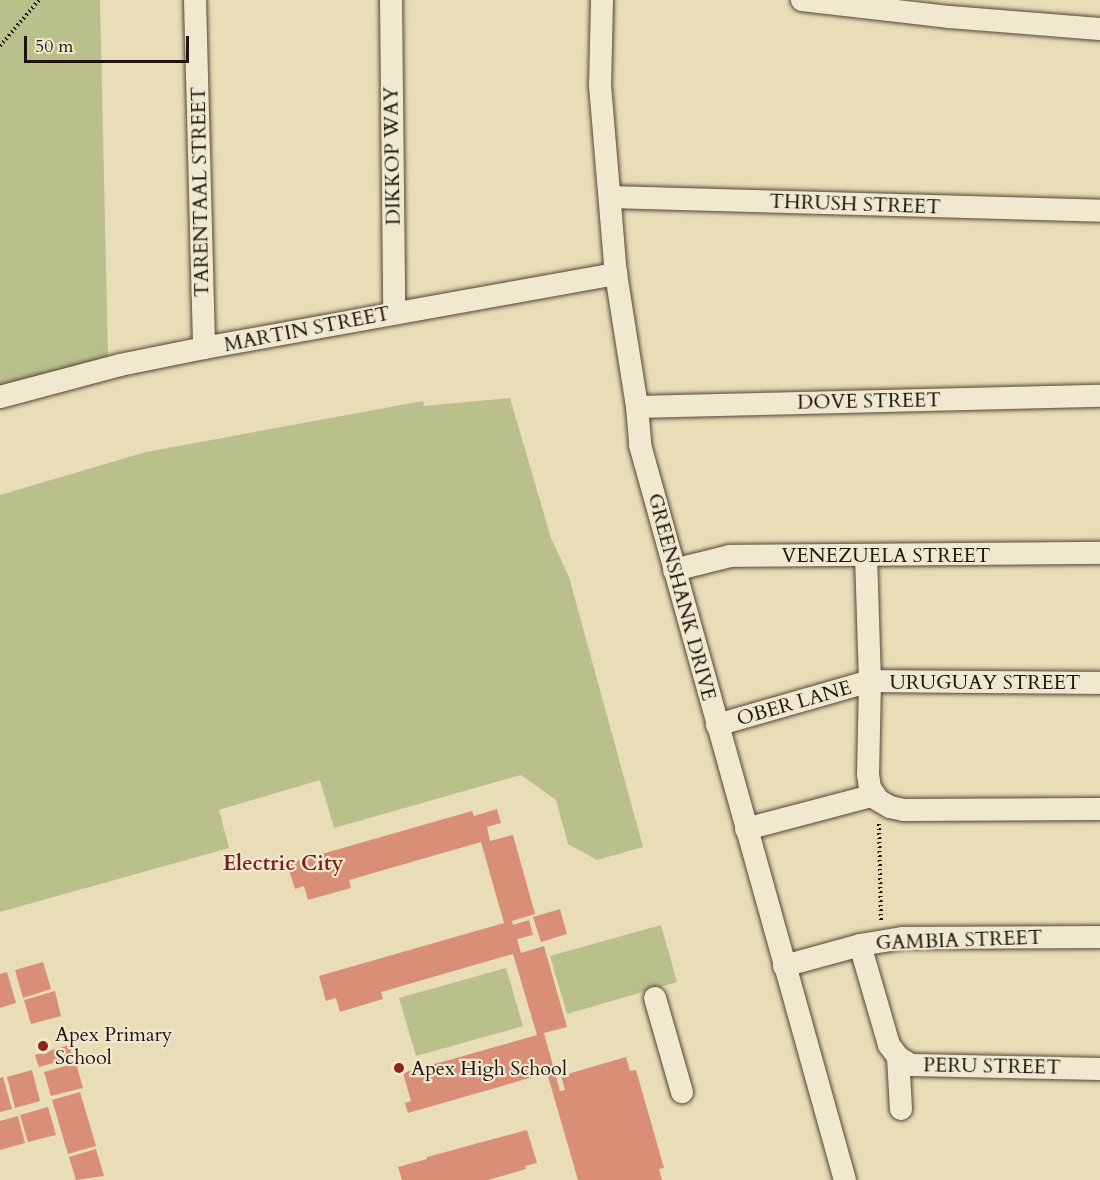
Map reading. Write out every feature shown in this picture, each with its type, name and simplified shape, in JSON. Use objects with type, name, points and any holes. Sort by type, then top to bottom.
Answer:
[{"type":"street","name":"TARENTAAL STREET","points":[[195,0],[204,348]]},
{"type":"street","name":"DIKKOP WAY","points":[[391,0],[394,312]]},
{"type":"street","name":"GREENSHANK DRIVE","points":[[602,0],[600,85],[616,274],[637,407],[640,446],[784,966],[846,1180]]},
{"type":"street","points":[[802,0],[950,17],[1100,30]]},
{"type":"street","name":"THRUSH STREET","points":[[611,197],[1100,211]]},
{"type":"street","name":"MARTIN STREET","points":[[0,397],[120,365],[204,348],[394,312],[616,274]]},
{"type":"street","name":"DOVE STREET","points":[[637,407],[1100,396]]},
{"type":"street","name":"VENEZUELA STREET","points":[[674,570],[702,561],[730,556],[1100,553]]},
{"type":"street","points":[[866,555],[870,681],[868,774],[870,788],[877,798],[890,807],[904,810],[1100,809]]},
{"type":"street","name":"URUGUAY STREET","points":[[870,681],[1100,683]]},
{"type":"street","name":"OBER LANE","points":[[717,725],[870,681]]},
{"type":"street","points":[[746,830],[877,798]]},
{"type":"street","name":"GAMBIA STREET","points":[[784,966],[871,943],[1100,937]]},
{"type":"street","name":"PERU STREET","points":[[871,943],[889,1045],[897,1057],[911,1065],[1100,1068]]},
{"type":"street","points":[[655,998],[682,1092]]},
{"type":"street","points":[[897,1057],[901,1109]]},
{"type":"path","points":[[0,46],[39,0]]},
{"type":"path","points":[[871,943],[877,798]]},
{"type":"green space","points":[[0,0],[100,0],[108,356],[0,387]]},
{"type":"green space","points":[[510,398],[551,538],[569,577],[643,847],[597,860],[568,844],[556,800],[521,775],[334,828],[320,780],[219,810],[229,848],[0,912],[0,495],[146,452],[423,401],[424,406]]},
{"type":"green space","points":[[661,925],[677,982],[567,1014],[550,956]]},
{"type":"green space","points":[[506,968],[523,1026],[416,1056],[399,998]]},
{"type":"building","points":[[497,809],[501,823],[487,827],[490,841],[513,835],[535,914],[512,921],[513,925],[529,920],[533,935],[517,939],[521,953],[544,946],[567,1027],[544,1033],[560,1091],[565,1090],[561,1076],[626,1057],[630,1071],[636,1070],[664,1168],[659,1169],[662,1180],[578,1180],[547,1073],[408,1113],[405,1103],[411,1101],[403,1073],[537,1035],[513,954],[381,992],[383,999],[340,1012],[336,998],[326,1001],[319,976],[504,923],[481,842],[349,880],[351,888],[308,900],[304,886],[295,889],[287,864],[472,811],[474,816]]},
{"type":"building","points":[[560,909],[567,934],[541,942],[533,917]]},
{"type":"building","points":[[43,962],[51,989],[23,998],[15,970]]},
{"type":"building","points":[[7,972],[16,1003],[0,1008],[0,974]]},
{"type":"building","points":[[55,991],[61,1016],[31,1024],[24,1000]]},
{"type":"building","points":[[69,1045],[73,1057],[39,1067],[35,1055]]},
{"type":"building","points":[[76,1063],[83,1088],[51,1096],[44,1072]]},
{"type":"building","points":[[32,1070],[40,1101],[15,1108],[7,1077]]},
{"type":"building","points":[[3,1077],[12,1109],[0,1112],[0,1078]]},
{"type":"building","points":[[80,1092],[96,1146],[68,1154],[52,1100]]},
{"type":"building","points":[[48,1107],[56,1135],[28,1142],[20,1115]]},
{"type":"building","points":[[18,1116],[25,1143],[0,1150],[0,1121]]},
{"type":"building","points":[[527,1130],[537,1163],[525,1166],[526,1169],[488,1180],[402,1180],[398,1167]]},
{"type":"building","points":[[96,1149],[104,1176],[76,1180],[69,1157]]},
{"type":"place","name":"Apex Primary School","points":[[43,1046]]},
{"type":"place","name":"Apex High School","points":[[399,1068]]},
{"type":"district","name":"Electric City","points":[[283,864]]}]
